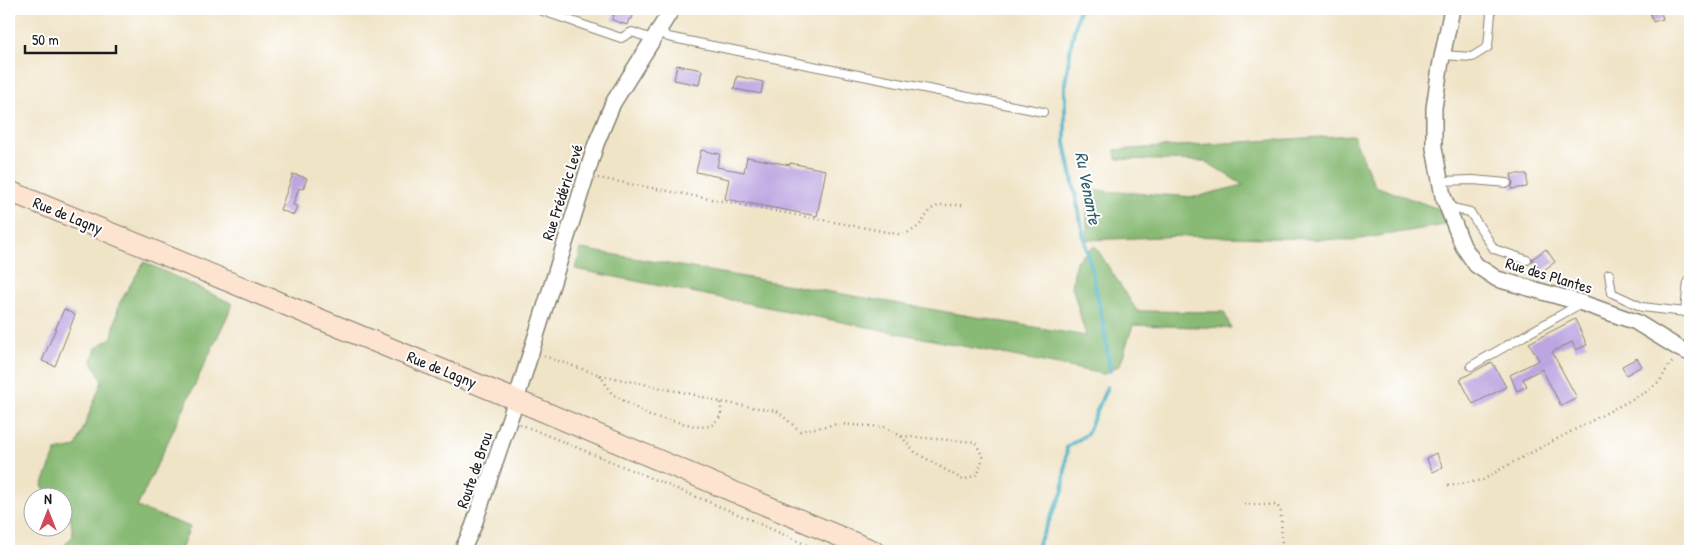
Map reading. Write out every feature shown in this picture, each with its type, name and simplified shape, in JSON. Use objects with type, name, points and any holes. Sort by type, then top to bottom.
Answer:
[{"type":"main road","name":"Rue de Lagny","points":[[9,191],[516,400],[874,551]]},
{"type":"street","name":"Rue Frédéric Levé","points":[[516,400],[596,144],[614,102],[672,9]]},
{"type":"street","name":"Rue des Plantes","points":[[1452,9],[1442,55],[1434,108],[1434,148],[1440,181],[1463,246],[1476,264],[1497,279],[1582,303],[1636,322],[1685,351]]},
{"type":"street","name":"Route de Brou","points":[[462,551],[473,527],[516,400]]},
{"type":"lane","points":[[537,9],[621,38],[632,32],[656,34],[1043,112]]},
{"type":"lane","points":[[1442,55],[1472,57],[1488,46],[1491,13]]},
{"type":"lane","points":[[1440,181],[1473,180],[1507,183]]},
{"type":"lane","points":[[1448,207],[1470,212],[1494,248],[1527,260]]},
{"type":"lane","points":[[1610,274],[1612,293],[1642,307],[1686,312],[1688,281]]},
{"type":"lane","points":[[1471,366],[1582,303]]},
{"type":"lane","points":[[1636,322],[1642,307]]},
{"type":"path","points":[[585,176],[898,234],[910,232],[919,226],[931,209],[940,205],[962,205]]},
{"type":"path","points":[[531,351],[600,375],[721,402],[777,411],[800,431],[838,424],[884,427],[901,436],[915,452],[963,480],[978,474],[984,457],[975,442],[901,436]]},
{"type":"path","points":[[1448,486],[1483,480],[1646,392],[1660,381],[1669,365],[1685,351]]},
{"type":"path","points":[[600,375],[612,394],[650,416],[700,427],[711,426],[722,416],[721,402]]},
{"type":"path","points":[[509,420],[733,512],[820,551]]},
{"type":"path","points":[[1244,504],[1277,504],[1281,512],[1282,551]]},
{"type":"path","points":[[1686,551],[1690,548]]},
{"type":"green space","points":[[1353,135],[1375,186],[1439,209],[1445,225],[1354,240],[1183,236],[1087,240],[1087,190],[1195,197],[1243,185],[1205,161],[1116,159],[1115,150]]},
{"type":"green space","points":[[1095,246],[1137,311],[1224,312],[1231,328],[1133,325],[1120,365],[1104,374],[575,269],[581,249],[1086,336],[1072,286],[1076,261]]},
{"type":"green space","points":[[144,262],[233,304],[137,507],[190,527],[180,551],[59,551],[73,536],[72,488],[44,488],[42,486],[56,451],[76,447],[102,381],[92,361],[96,348],[112,337],[119,304]]},
{"type":"building","points":[[605,9],[635,9],[632,19],[629,19],[627,25],[612,20],[614,14],[605,12]]},
{"type":"building","points":[[1649,9],[1660,9],[1663,19],[1653,22]]},
{"type":"building","points":[[677,65],[702,70],[699,85],[674,80]]},
{"type":"building","points":[[737,76],[763,82],[761,94],[734,89]]},
{"type":"building","points":[[701,150],[720,154],[717,167],[744,172],[747,157],[826,170],[817,216],[725,199],[729,179],[696,172]]},
{"type":"building","points":[[293,174],[307,178],[303,189],[299,188],[293,205],[297,206],[294,215],[280,210]]},
{"type":"building","points":[[1511,174],[1527,174],[1527,187],[1511,189],[1513,183]]},
{"type":"building","points":[[1546,249],[1555,262],[1541,272],[1532,259]]},
{"type":"building","points":[[64,309],[75,315],[55,366],[42,361]]},
{"type":"building","points":[[1575,319],[1587,345],[1576,350],[1572,342],[1552,352],[1577,398],[1561,406],[1542,369],[1523,379],[1527,386],[1517,391],[1510,375],[1539,360],[1529,343]]},
{"type":"building","points":[[1637,358],[1642,366],[1626,375],[1622,366]]},
{"type":"building","points":[[1492,362],[1506,387],[1473,404],[1460,379]]},
{"type":"building","points":[[1436,453],[1443,467],[1433,472],[1426,458]]},
{"type":"waterway","name":"Ru Venante","points":[[1079,9],[1065,83],[1065,143],[1103,321],[1110,371]]},
{"type":"waterway","name":"Ru Venante","points":[[1035,551],[1063,491],[1067,447],[1087,434],[1107,387]]}]
